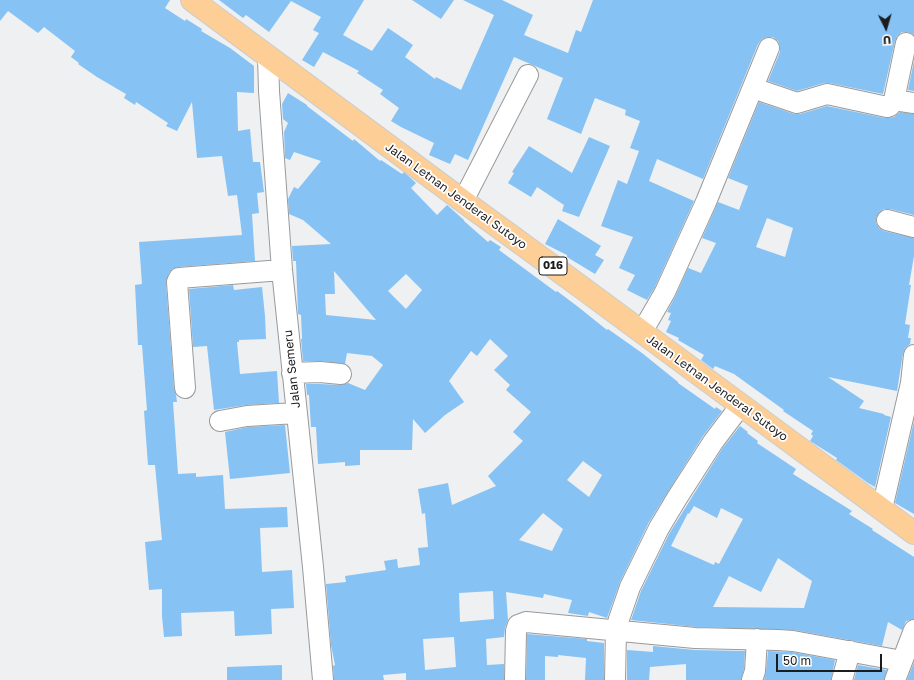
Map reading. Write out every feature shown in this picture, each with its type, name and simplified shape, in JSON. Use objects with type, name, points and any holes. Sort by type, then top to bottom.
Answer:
[{"type":"main road","name":"Jalan Letnan Jenderal Sutoyo","points":[[192,0],[914,533]]},
{"type":"street","points":[[753,88],[797,103],[827,94],[887,107],[890,106],[894,100],[905,42]]},
{"type":"street","points":[[642,332],[665,292],[703,209],[769,48]]},
{"type":"street","name":"Jalan Semeru","points":[[268,57],[269,91],[282,270],[313,567],[323,680]]},
{"type":"street","points":[[463,201],[528,75]]},
{"type":"street","points":[[894,100],[914,103]]},
{"type":"street","points":[[887,220],[914,227]]},
{"type":"street","points":[[185,388],[177,282],[179,278],[282,270]]},
{"type":"street","points":[[882,509],[912,384],[914,355]]},
{"type":"street","points":[[292,373],[320,372],[341,374]]},
{"type":"street","points":[[615,680],[616,630],[630,587],[659,528],[702,458],[741,405]]},
{"type":"street","points":[[220,421],[247,416],[296,414]]},
{"type":"street","points":[[515,680],[516,631],[520,623],[526,622],[695,638],[793,641],[902,661]]},
{"type":"street","points":[[895,680],[914,630]]},
{"type":"street","points":[[752,680],[756,671],[757,639]]},
{"type":"street","points":[[842,680],[850,651]]},
{"type":"building","points":[[0,0],[170,0],[165,8],[185,21],[186,19],[202,29],[201,31],[230,48],[254,66],[254,93],[237,92],[238,131],[250,129],[253,162],[260,162],[264,192],[257,193],[259,213],[252,214],[255,261],[178,267],[172,269],[169,273],[166,283],[174,389],[177,402],[173,402],[178,474],[196,473],[196,477],[223,475],[225,509],[287,507],[288,527],[260,528],[262,572],[292,570],[294,608],[271,609],[272,634],[235,636],[234,611],[181,613],[182,636],[164,637],[162,589],[149,590],[145,542],[162,540],[155,465],[148,465],[144,411],[147,410],[142,345],[138,345],[135,285],[142,284],[139,242],[242,235],[237,195],[228,196],[222,156],[197,158],[192,102],[177,131],[166,126],[168,123],[136,102],[135,105],[124,98],[126,94],[78,64],[79,63],[71,57],[75,51],[44,27],[38,33],[8,11],[0,21]]},
{"type":"building","points":[[219,0],[364,0],[343,35],[372,51],[388,28],[413,45],[405,57],[435,79],[436,77],[461,90],[494,15],[463,0],[502,0],[533,15],[524,35],[568,53],[576,30],[581,32],[593,0],[914,0],[914,35],[908,32],[902,32],[897,36],[883,94],[829,83],[824,83],[797,91],[768,81],[780,52],[780,46],[778,41],[773,37],[762,39],[758,44],[703,179],[657,159],[649,181],[694,201],[655,287],[647,300],[627,290],[635,275],[619,268],[633,237],[601,226],[618,180],[627,184],[639,151],[630,148],[640,121],[625,115],[626,110],[595,98],[581,134],[547,119],[563,78],[514,57],[468,160],[455,154],[450,164],[429,155],[434,143],[391,121],[399,108],[380,94],[383,90],[357,73],[359,71],[323,52],[314,67],[302,60],[319,33],[313,30],[321,17],[291,1],[269,32],[246,15],[243,18]]},
{"type":"building","points":[[412,0],[454,0],[441,19]]},
{"type":"building","points":[[914,61],[914,91],[908,90]]},
{"type":"building","points":[[288,93],[307,105],[353,141],[354,139],[380,161],[381,160],[402,174],[404,172],[416,183],[411,188],[437,215],[447,205],[488,242],[490,240],[501,247],[499,250],[556,292],[557,291],[607,330],[608,329],[642,353],[678,383],[715,409],[716,407],[722,411],[703,436],[649,522],[620,582],[607,618],[589,612],[588,616],[568,613],[572,600],[544,594],[543,598],[506,592],[508,620],[504,637],[486,639],[487,665],[504,664],[504,680],[406,680],[406,673],[383,675],[384,680],[334,680],[333,666],[335,665],[331,645],[326,584],[346,582],[345,576],[386,570],[384,561],[397,559],[398,568],[420,565],[418,548],[428,547],[425,513],[422,514],[418,489],[448,483],[452,505],[496,486],[488,476],[523,441],[513,432],[531,412],[506,390],[510,385],[494,370],[508,356],[490,339],[477,356],[471,351],[449,381],[464,402],[445,415],[425,433],[413,419],[412,450],[360,450],[360,465],[345,466],[345,462],[318,464],[316,427],[311,427],[309,395],[307,395],[306,384],[340,385],[348,383],[365,390],[383,365],[372,356],[347,353],[345,364],[321,361],[303,361],[301,315],[298,314],[296,261],[293,261],[292,246],[331,244],[303,220],[289,214],[288,199],[294,187],[298,189],[321,161],[294,152],[290,160],[285,158],[284,132],[288,123],[283,119],[282,104]],"holes":[[[334,271],[376,320],[326,315],[325,294],[335,294]],[[406,274],[422,290],[406,309],[388,291]],[[583,461],[602,475],[589,497],[567,480]],[[543,513],[563,529],[552,551],[519,540]],[[493,591],[494,619],[460,622],[459,593]],[[454,637],[456,667],[425,670],[423,639]]]},
{"type":"building","points":[[759,102],[794,114],[800,114],[827,106],[885,118],[894,117],[900,112],[914,114],[914,215],[884,209],[879,212],[876,218],[876,223],[879,228],[884,231],[914,238],[914,256],[909,285],[911,285],[905,324],[910,325],[908,338],[911,338],[910,344],[905,348],[903,353],[897,391],[828,377],[864,401],[859,408],[891,417],[875,487],[836,460],[837,458],[810,441],[813,436],[811,434],[813,431],[783,411],[784,410],[734,374],[715,366],[713,369],[701,360],[704,355],[678,340],[679,338],[666,332],[671,321],[668,320],[671,313],[667,312],[688,268],[701,273],[716,243],[702,238],[718,202],[739,210],[748,186],[728,178]],"holes":[[[767,218],[793,228],[785,257],[756,247]]]},
{"type":"building","points":[[589,137],[610,146],[579,217],[562,211],[564,205],[537,187],[531,197],[508,183],[514,173],[512,172],[529,146],[572,173]]},
{"type":"building","points":[[558,219],[601,246],[595,255],[604,260],[595,274],[567,257],[567,255],[545,244]]},
{"type":"building","points":[[233,285],[234,290],[262,287],[266,339],[239,340],[239,342],[237,342],[240,374],[277,371],[279,403],[246,405],[214,410],[207,346],[193,347],[189,289]]},
{"type":"building","points":[[914,421],[914,514],[895,503]]},
{"type":"building","points":[[285,425],[290,473],[230,479],[225,432],[248,427]]},
{"type":"building","points":[[740,426],[758,441],[757,443],[796,469],[793,474],[852,511],[849,514],[914,557],[914,619],[906,621],[902,630],[888,622],[882,646],[794,630],[696,627],[631,620],[641,591],[669,534],[722,449]],"holes":[[[694,506],[717,518],[721,508],[743,519],[719,564],[715,562],[714,565],[671,546],[688,513],[689,514]],[[778,558],[812,581],[804,608],[713,607],[729,576],[761,592]]]},
{"type":"building","points":[[527,634],[587,639],[587,641],[604,643],[604,680],[585,680],[586,658],[558,655],[558,657],[545,656],[545,680],[526,680]]},
{"type":"building","points":[[653,646],[695,650],[745,651],[744,669],[741,680],[686,680],[686,664],[650,667],[649,680],[627,680],[627,650],[653,652]]},
{"type":"building","points":[[768,651],[792,652],[835,660],[831,680],[764,680]]},
{"type":"building","points":[[914,662],[914,680],[907,680]]},
{"type":"building","points":[[282,665],[282,680],[227,680],[227,667]]},
{"type":"building","points":[[858,665],[887,670],[884,680],[854,680]]}]
